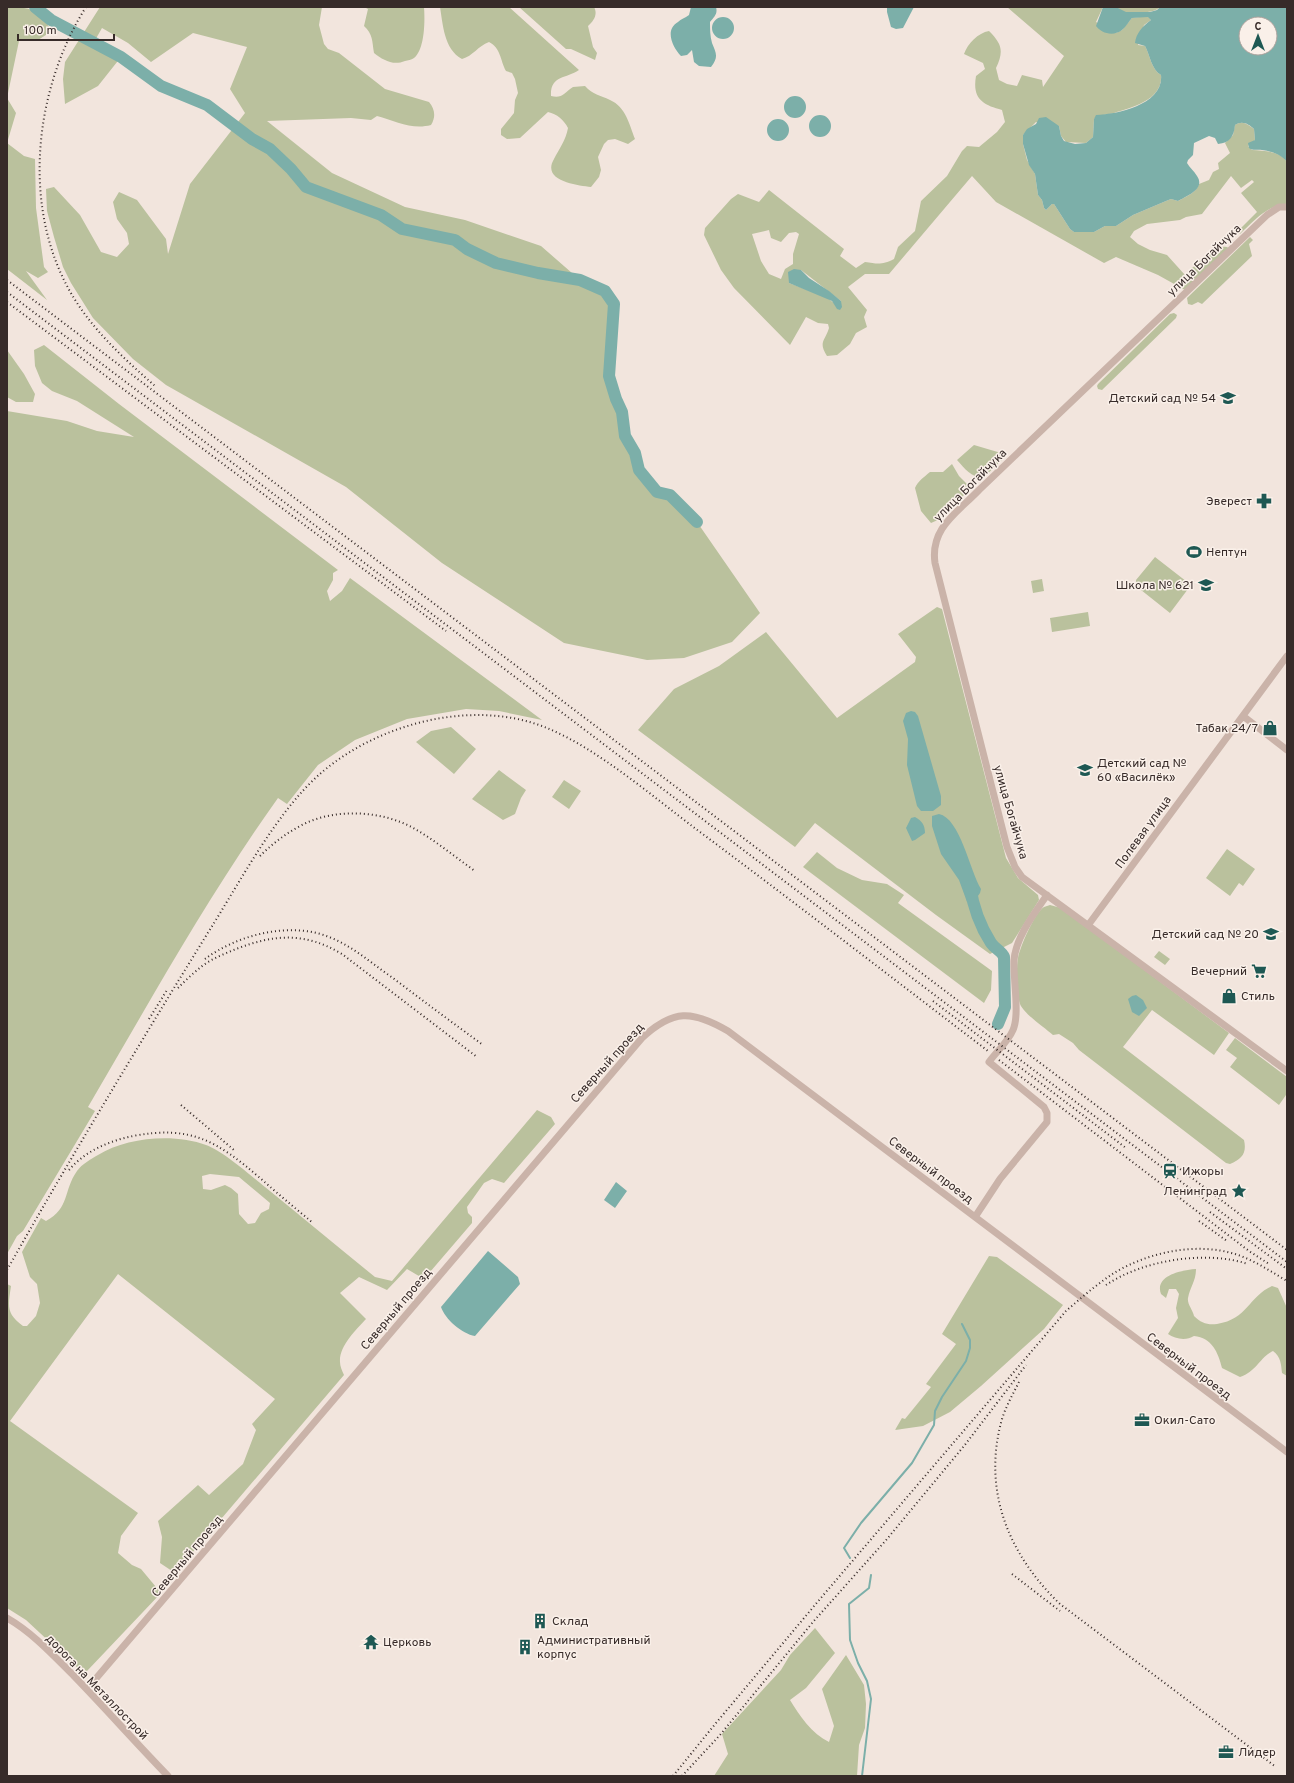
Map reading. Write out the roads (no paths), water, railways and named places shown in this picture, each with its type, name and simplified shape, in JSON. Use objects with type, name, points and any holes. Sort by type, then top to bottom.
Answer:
[{"type":"street","name":"улица Богайчука","points":[[1287,207],[1279,207],[1266,215],[980,490],[942,527],[937,536],[934,547],[935,563],[1011,858],[1022,877],[1287,1071]]},
{"type":"street","name":"Полевая улица","points":[[1088,924],[1287,656]]},
{"type":"street","points":[[1243,716],[1287,750]]},
{"type":"street","points":[[975,1217],[1000,1179],[1047,1122],[1047,1112],[1044,1107],[989,1062],[1013,1030],[1015,1017],[1014,960],[1017,947],[1047,895]]},
{"type":"street","name":"Северный проезд","points":[[87,1689],[642,1038],[656,1025],[674,1016],[701,1017],[728,1031],[1287,1452]]},
{"type":"street","name":"дорога на Металлострой","points":[[7,1618],[37,1640],[87,1689],[168,1776]]},
{"type":"water","points":[[691,7],[716,7],[716,14],[710,22],[711,38],[716,55],[711,67],[699,66],[694,62],[692,50],[687,55],[681,56],[671,39],[671,30],[674,25],[689,15]]},
{"type":"water","points":[[887,7],[914,7],[903,28],[896,29],[891,27]]},
{"type":"water","points":[[1103,7],[1116,7],[1126,12],[1150,12],[1157,10],[1160,7],[1287,7],[1287,162],[1273,152],[1249,148],[1248,143],[1255,140],[1254,129],[1245,123],[1240,123],[1235,125],[1231,138],[1226,142],[1218,144],[1215,138],[1209,136],[1194,143],[1193,155],[1187,163],[1199,181],[1199,185],[1194,192],[1178,201],[1171,199],[1133,215],[1116,226],[1105,226],[1094,232],[1074,232],[1070,229],[1054,204],[1046,210],[1044,208],[1042,200],[1038,195],[1035,174],[1029,165],[1023,144],[1023,135],[1027,129],[1036,124],[1039,118],[1046,117],[1059,126],[1061,136],[1064,141],[1075,144],[1086,143],[1093,137],[1094,119],[1096,115],[1127,110],[1138,106],[1148,100],[1160,85],[1161,75],[1153,66],[1145,46],[1135,43],[1140,30],[1151,20],[1148,17],[1132,18],[1123,29],[1119,32],[1111,34],[1101,31],[1096,26]]},
{"type":"water","points":[[719,17],[727,17],[734,24],[734,32],[727,39],[719,39],[712,32],[712,24]]},
{"type":"water","points":[[791,96],[799,96],[806,103],[806,111],[799,118],[791,118],[784,111],[784,103]]},
{"type":"water","points":[[816,115],[824,115],[831,122],[831,130],[824,137],[816,137],[809,130],[809,122]]},
{"type":"water","points":[[774,119],[782,119],[789,126],[789,134],[782,141],[774,141],[767,134],[767,126]]},
{"type":"water","points":[[794,269],[801,270],[809,278],[841,301],[842,307],[840,310],[837,309],[832,301],[789,283],[788,272]]},
{"type":"water","points":[[911,711],[915,712],[918,716],[941,796],[941,805],[933,811],[921,811],[917,806],[907,765],[908,739],[903,721],[906,713]]},
{"type":"water","points":[[939,814],[953,825],[959,835],[981,889],[973,903],[967,902],[959,880],[941,854],[932,826],[932,816]]},
{"type":"water","points":[[915,817],[923,824],[925,833],[912,841],[906,828],[911,818]]},
{"type":"water","points":[[1136,995],[1143,1000],[1147,1008],[1139,1016],[1132,1012],[1128,999]]},
{"type":"water","points":[[616,1182],[627,1191],[615,1208],[604,1200]]},
{"type":"water","points":[[488,1251],[518,1277],[520,1284],[475,1336],[470,1335],[460,1329],[450,1321],[441,1307]]},
{"type":"waterway","points":[[35,7],[51,20],[121,57],[161,86],[207,105],[252,139],[270,149],[291,169],[306,187],[381,215],[402,229],[455,240],[467,249],[496,263],[538,273],[580,280],[605,291],[614,304],[609,376],[616,399],[622,412],[625,436],[635,453],[639,470],[657,492],[670,495],[697,522]]},
{"type":"waterway","points":[[970,886],[980,923],[991,943],[1002,953],[1004,957],[1005,1007],[998,1024]]},
{"type":"waterway","points":[[850,1558],[844,1548],[861,1523],[912,1463],[934,1425],[935,1411],[942,1397],[966,1361],[970,1348],[970,1340],[962,1324]]},
{"type":"waterway","points":[[862,1776],[871,1699],[867,1681],[858,1663],[850,1640],[849,1604],[869,1588],[871,1575]]},
{"type":"railway","points":[[86,7],[69,38],[56,72],[46,107],[41,143],[40,180],[44,216],[52,251],[74,299],[94,326],[117,351],[155,386]]},
{"type":"railway","points":[[7,280],[1287,1250]]},
{"type":"railway","points":[[7,292],[1287,1262]]},
{"type":"railway","points":[[7,302],[446,631]]},
{"type":"railway","points":[[7,1270],[157,1015],[246,869],[289,807],[321,773],[344,755],[399,729],[428,720],[459,716],[489,715],[519,719],[547,728],[586,748],[643,788],[988,1051]]},
{"type":"railway","points":[[260,856],[270,846],[293,830],[319,818],[347,814],[376,815],[390,818],[415,829],[475,871]]},
{"type":"railway","points":[[205,959],[232,943],[264,933],[298,930],[314,932],[346,945],[483,1045]]},
{"type":"railway","points":[[178,988],[205,964],[236,949],[264,940],[277,938],[302,939],[315,942],[342,954],[477,1057]]},
{"type":"railway","points":[[149,1019],[167,990]]},
{"type":"railway","points":[[933,1001],[1126,1148]]},
{"type":"railway","points":[[999,1060],[1249,1251],[1269,1264]]},
{"type":"railway","points":[[181,1105],[234,1150]]},
{"type":"railway","points":[[69,1170],[82,1157],[106,1144],[115,1141],[153,1133],[187,1135],[202,1139],[230,1154],[313,1223]]},
{"type":"railway","points":[[1210,1212],[1287,1269]]},
{"type":"railway","points":[[1199,1221],[1227,1241]]},
{"type":"railway","points":[[673,1776],[820,1599],[1066,1311],[1089,1291],[1114,1273],[1142,1259],[1173,1251],[1189,1249],[1205,1249],[1242,1256],[1287,1281]]},
{"type":"railway","points":[[1106,1285],[1121,1276],[1138,1269],[1175,1260],[1213,1258],[1248,1264]]},
{"type":"railway","points":[[682,1776],[720,1735],[813,1622],[887,1539],[964,1446],[1026,1365]]},
{"type":"railway","points":[[1019,1382],[1002,1419],[997,1445],[995,1471],[998,1496],[1004,1519],[1026,1564],[1042,1585],[1060,1604],[1276,1767]]},
{"type":"railway","points":[[1012,1574],[1060,1611]]},
{"type":"place","name":"Детский сад № 54","points":[[1228,398]]},
{"type":"place","name":"Эверест","points":[[1264,501]]},
{"type":"place","name":"Нептун","points":[[1194,552]]},
{"type":"place","name":"Школа № 621","points":[[1206,585]]},
{"type":"place","name":"Табак 24/7","points":[[1270,728]]},
{"type":"place","name":"Детский сад № 60 «Василёк»","points":[[1085,770]]},
{"type":"place","name":"Детский сад № 20","points":[[1271,934]]},
{"type":"place","name":"Вечерний","points":[[1259,971]]},
{"type":"place","name":"Стиль","points":[[1229,996]]},
{"type":"place","name":"Ижоры","points":[[1170,1171]]},
{"type":"place","name":"Ленинград","points":[[1239,1191]]},
{"type":"place","name":"Окил-Сато","points":[[1142,1420]]},
{"type":"place","name":"Склад","points":[[540,1621]]},
{"type":"place","name":"Церковь","points":[[371,1642]]},
{"type":"place","name":"Административный корпус","points":[[525,1647]]},
{"type":"place","name":"Лидер","points":[[1226,1752]]}]
